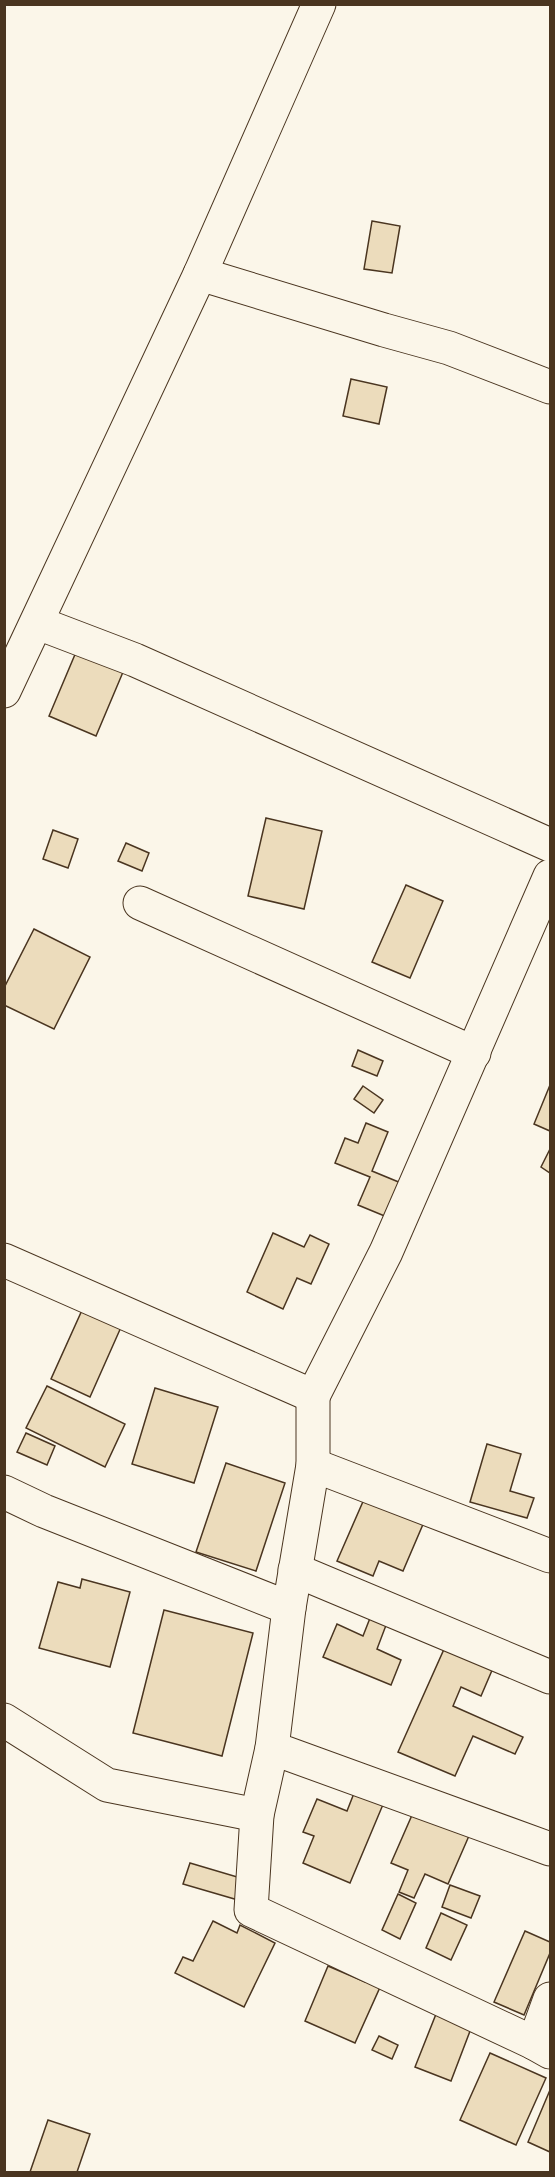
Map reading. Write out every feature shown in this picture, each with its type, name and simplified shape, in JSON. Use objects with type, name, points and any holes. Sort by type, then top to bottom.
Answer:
[{"type":"street","points":[[4,691],[38,623],[200,274],[319,4]]},
{"type":"street","points":[[200,274],[449,348],[550,387]]},
{"type":"street","points":[[38,623],[135,660],[550,845]]},
{"type":"street","points":[[550,876],[386,1252],[313,1396],[314,1465],[289,1608],[273,1748],[257,1815],[250,1910],[542,2047],[550,1999]]},
{"type":"street","points":[[140,903],[474,1053]]},
{"type":"street","points":[[4,1260],[313,1396]]},
{"type":"street","points":[[314,1465],[550,1556]]},
{"type":"street","points":[[4,1492],[44,1511],[289,1608]]},
{"type":"street","points":[[295,1570],[550,1677]]},
{"type":"street","points":[[4,1720],[107,1785],[257,1815]]},
{"type":"street","points":[[273,1748],[550,1849]]},
{"type":"building","points":[[372,221],[400,226],[392,273],[364,269]]},
{"type":"building","points":[[351,379],[387,387],[379,424],[343,416]]},
{"type":"building","points":[[79,645],[126,665],[96,736],[49,716]]},
{"type":"building","points":[[266,818],[322,831],[304,909],[248,896]]},
{"type":"building","points":[[53,830],[78,839],[68,868],[43,859]]},
{"type":"building","points":[[126,843],[149,853],[142,871],[118,861]]},
{"type":"building","points":[[406,885],[443,901],[410,978],[372,962]]},
{"type":"building","points":[[34,929],[90,957],[54,1029],[4,1005],[4,988]]},
{"type":"building","points":[[358,1050],[383,1061],[377,1076],[352,1066]]},
{"type":"building","points":[[550,1085],[550,1131],[534,1124]]},
{"type":"building","points":[[363,1086],[383,1100],[374,1113],[354,1099]]},
{"type":"building","points":[[366,1123],[388,1132],[372,1171],[401,1183],[387,1217],[358,1205],[370,1177],[335,1163],[345,1138],[358,1143]]},
{"type":"building","points":[[550,1149],[550,1173],[541,1167]]},
{"type":"building","points":[[273,1233],[304,1247],[310,1235],[329,1244],[311,1284],[297,1278],[283,1309],[247,1292]]},
{"type":"building","points":[[83,1308],[122,1325],[90,1397],[51,1379]]},
{"type":"building","points":[[47,1386],[125,1424],[105,1467],[26,1428]]},
{"type":"building","points":[[155,1388],[218,1407],[194,1483],[132,1464]]},
{"type":"building","points":[[26,1433],[55,1446],[47,1465],[17,1452]]},
{"type":"building","points":[[487,1444],[521,1454],[510,1491],[534,1498],[527,1518],[470,1502]]},
{"type":"building","points":[[226,1463],[285,1483],[256,1571],[196,1552]]},
{"type":"building","points":[[365,1497],[424,1522],[403,1571],[379,1561],[373,1576],[337,1561]]},
{"type":"building","points":[[82,1579],[130,1592],[110,1667],[39,1648],[58,1582],[80,1588]]},
{"type":"building","points":[[164,1610],[253,1633],[222,1756],[133,1733]]},
{"type":"building","points":[[372,1613],[388,1620],[377,1649],[401,1660],[391,1685],[323,1657],[337,1624],[363,1636]]},
{"type":"building","points":[[445,1647],[496,1661],[481,1696],[461,1687],[453,1706],[523,1737],[515,1754],[473,1736],[455,1776],[398,1752]]},
{"type":"building","points":[[358,1783],[387,1795],[350,1883],[303,1863],[314,1836],[303,1832],[317,1799],[347,1811]]},
{"type":"building","points":[[416,1806],[472,1829],[448,1884],[425,1874],[414,1898],[399,1892],[408,1870],[391,1863]]},
{"type":"building","points":[[190,1863],[244,1879],[238,1900],[183,1884]]},
{"type":"building","points":[[450,1885],[480,1896],[471,1918],[442,1907]]},
{"type":"building","points":[[398,1894],[416,1903],[400,1939],[382,1930]]},
{"type":"building","points":[[441,1913],[467,1925],[451,1960],[426,1948]]},
{"type":"building","points":[[213,1921],[237,1933],[240,1925],[275,1943],[244,2007],[175,1973],[183,1957],[193,1961]]},
{"type":"building","points":[[525,1931],[550,1942],[550,1953],[524,2015],[494,2002]]},
{"type":"building","points":[[328,1966],[365,1982],[366,1978],[381,1985],[355,2043],[305,2021]]},
{"type":"building","points":[[440,2004],[475,2018],[451,2081],[415,2067]]},
{"type":"building","points":[[379,2036],[398,2045],[392,2059],[372,2050]]},
{"type":"building","points":[[490,2053],[546,2078],[516,2145],[460,2120]]},
{"type":"building","points":[[550,2090],[550,2152],[528,2142]]},
{"type":"building","points":[[48,2120],[90,2134],[77,2172],[30,2172]]}]
